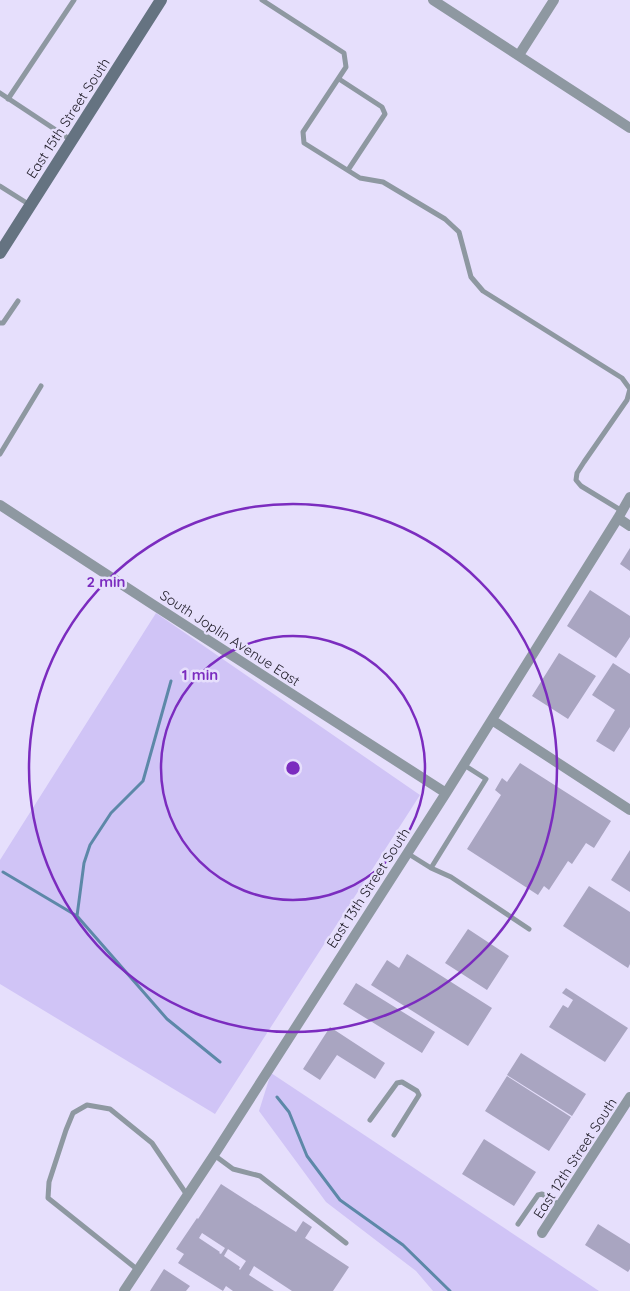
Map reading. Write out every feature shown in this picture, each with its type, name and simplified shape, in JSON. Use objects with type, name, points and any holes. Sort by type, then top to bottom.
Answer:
[{"type":"main road","name":"East 15th Street South","points":[[0,252],[161,0]]},
{"type":"street","points":[[434,0],[630,128]]},
{"type":"street","points":[[519,55],[554,0]]},
{"type":"street","name":"East 13th Street South","points":[[124,1291],[214,1156],[446,793],[630,497]]},
{"type":"street","name":"South Joplin Avenue East","points":[[0,505],[446,793]]},
{"type":"street","points":[[620,515],[630,526]]},
{"type":"street","points":[[492,720],[630,810]]},
{"type":"street","name":"East 12th Street South","points":[[542,1233],[630,1097]]},
{"type":"lane","points":[[8,99],[74,0]]},
{"type":"lane","points":[[262,0],[344,53],[346,68],[303,132],[304,143],[360,178],[383,182],[445,219],[459,232],[472,277],[483,291],[622,378],[630,389],[627,400],[584,462],[577,473],[576,480],[580,486],[620,515]]},
{"type":"lane","points":[[339,79],[382,107],[385,114],[348,170]]},
{"type":"lane","points":[[0,93],[72,140]]},
{"type":"lane","points":[[0,186],[30,205]]},
{"type":"lane","points":[[0,323],[3,323],[18,301]]},
{"type":"lane","points":[[0,454],[41,386]]},
{"type":"lane","points":[[431,868],[486,779],[463,765]]},
{"type":"lane","points":[[406,853],[450,877],[528,929]]},
{"type":"lane","points":[[370,1120],[397,1083],[402,1082],[417,1091],[419,1095],[394,1135]]},
{"type":"lane","points":[[138,1270],[48,1198],[49,1182],[73,1113],[87,1105],[110,1109],[152,1143],[187,1196]]},
{"type":"lane","points":[[214,1156],[233,1169],[260,1176],[346,1244]]},
{"type":"lane","points":[[518,1224],[538,1195],[542,1194],[560,1205]]},
{"type":"shaded area","points":[[156,613],[420,795],[215,1114],[0,984],[0,860]]},
{"type":"shaded area","points":[[271,1073],[599,1291],[433,1291],[416,1271],[326,1202],[259,1111]]},
{"type":"building","points":[[630,548],[630,571],[620,564]]},
{"type":"building","points":[[590,590],[630,616],[630,637],[616,658],[567,626]]},
{"type":"building","points":[[559,653],[596,676],[568,719],[532,696]]},
{"type":"building","points":[[613,663],[630,674],[630,727],[614,752],[596,741],[615,710],[592,695]]},
{"type":"building","points":[[520,763],[611,821],[594,848],[586,843],[572,864],[568,861],[549,890],[544,886],[538,895],[467,849],[501,795],[495,790],[502,778],[507,782]]},
{"type":"building","points":[[630,850],[630,892],[611,880]]},
{"type":"building","points":[[589,886],[630,912],[630,964],[628,968],[563,926]]},
{"type":"building","points":[[468,929],[509,956],[487,990],[445,963]]},
{"type":"building","points":[[407,954],[492,1008],[468,1046],[371,985],[387,960],[399,968]]},
{"type":"building","points":[[356,983],[435,1032],[422,1053],[343,1004]]},
{"type":"building","points":[[566,988],[628,1028],[605,1062],[549,1027],[563,1005],[568,1008],[573,1000],[562,993]]},
{"type":"building","points":[[330,1027],[385,1063],[375,1079],[337,1055],[320,1080],[303,1069]]},
{"type":"building","points":[[521,1053],[586,1094],[572,1116],[507,1075]]},
{"type":"building","points":[[507,1076],[571,1117],[549,1151],[485,1111]]},
{"type":"building","points":[[484,1139],[536,1172],[514,1206],[462,1174]]},
{"type":"building","points":[[221,1184],[296,1232],[303,1221],[312,1227],[305,1238],[349,1267],[333,1291],[292,1291],[254,1266],[249,1275],[274,1291],[233,1291],[226,1286],[223,1291],[178,1263],[184,1254],[176,1249]],"holes":[[[202,1233],[225,1248],[221,1254],[199,1238]],[[228,1249],[246,1261],[240,1270],[240,1267],[224,1256]]]},
{"type":"building","points":[[598,1224],[630,1244],[630,1269],[628,1272],[585,1245]]},
{"type":"building","points":[[164,1269],[190,1286],[186,1291],[150,1291]]},
{"type":"waterway","points":[[77,916],[84,863],[90,845],[111,813],[143,781],[171,681]]},
{"type":"waterway","points":[[3,872],[77,916],[167,1019],[220,1062]]},
{"type":"waterway","points":[[277,1097],[289,1112],[307,1156],[340,1200],[403,1245],[450,1291]]}]
